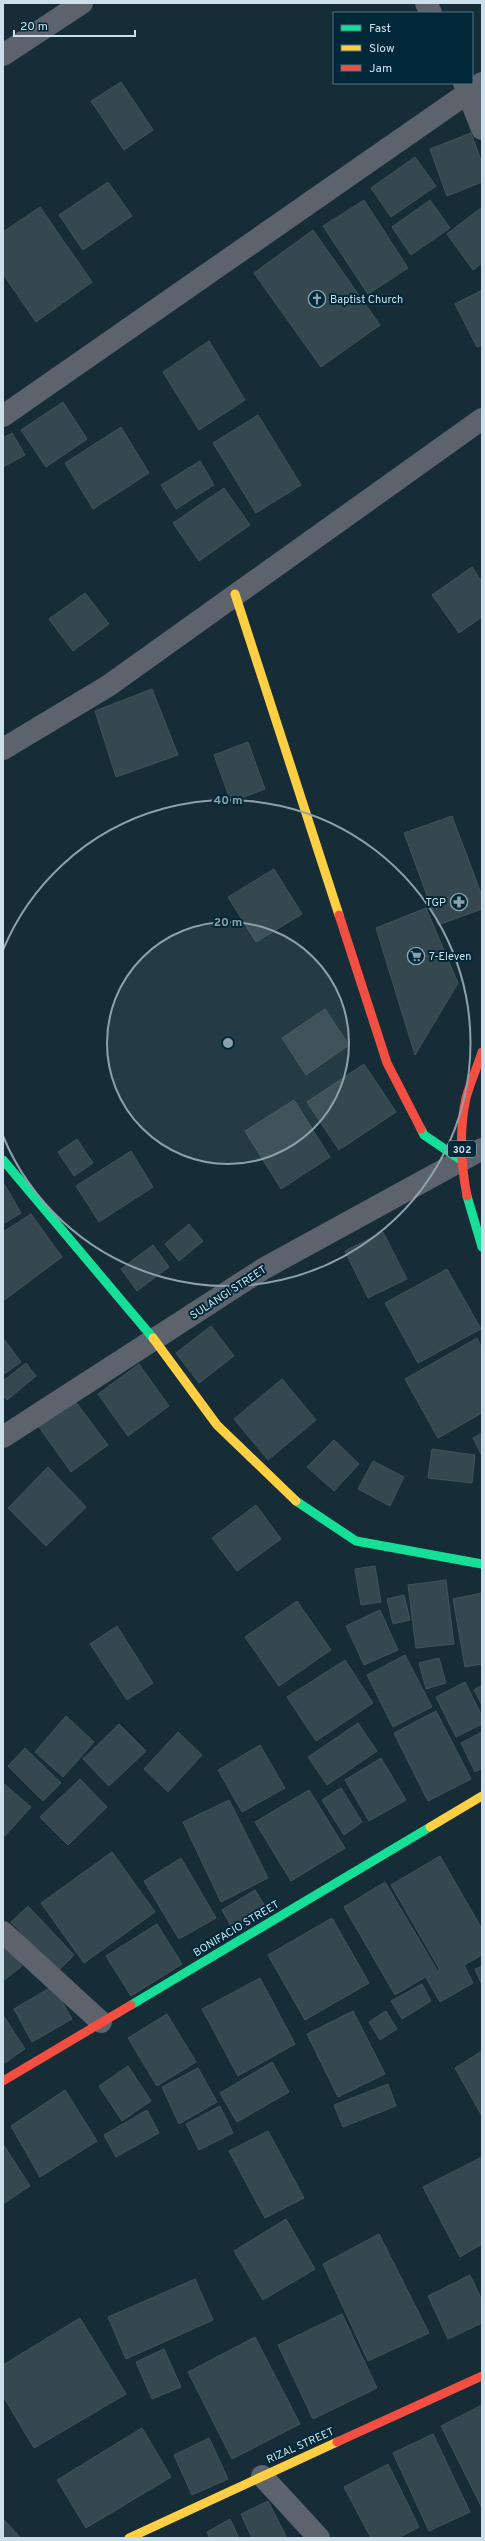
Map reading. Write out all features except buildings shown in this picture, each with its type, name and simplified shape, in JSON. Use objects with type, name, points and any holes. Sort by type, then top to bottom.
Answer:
[{"type":"street","points":[[3,55],[82,3]]},
{"type":"street","points":[[426,3],[430,12]]},
{"type":"street","points":[[3,416],[471,86],[482,129]]},
{"type":"street","points":[[3,749],[108,686],[482,418]]},
{"type":"street","points":[[235,594],[387,1063],[424,1135],[461,1160]]},
{"type":"street","name":"302","points":[[482,1052],[465,1104],[461,1160],[473,1227],[482,1246]]},
{"type":"street","name":"SULANGI STREET","points":[[3,1437],[263,1269],[482,1149]]},
{"type":"street","points":[[3,1160],[154,1340],[217,1425],[288,1496],[356,1541],[482,1564]]},
{"type":"street","name":"BONIFACIO STREET","points":[[3,2081],[482,1796]]},
{"type":"street","points":[[3,1932],[101,2022]]},
{"type":"street","name":"RIZAL STREET","points":[[129,2538],[482,2376]]},
{"type":"street","points":[[262,2476],[320,2538]]},
{"type":"traffic: fast","points":[[421,1129],[424,1135],[461,1160]]},
{"type":"traffic: fast","points":[[3,1160],[153,1338]]},
{"type":"traffic: fast","points":[[467,1196],[482,1247]]},
{"type":"traffic: fast","points":[[296,1501],[356,1541],[482,1564]]},
{"type":"traffic: fast","points":[[131,2005],[430,1827]]},
{"type":"traffic: slow","points":[[235,594],[339,915]]},
{"type":"traffic: slow","points":[[153,1338],[217,1425],[296,1501]]},
{"type":"traffic: slow","points":[[430,1827],[482,1796]]},
{"type":"traffic: slow","points":[[129,2538],[337,2442]]},
{"type":"traffic: jam","points":[[339,915],[387,1063],[421,1129]]},
{"type":"traffic: jam","points":[[467,1196],[462,1160],[462,1122],[469,1087],[482,1052]]},
{"type":"traffic: jam","points":[[3,2081],[131,2005]]},
{"type":"traffic: jam","points":[[337,2442],[482,2376]]},
{"type":"place","name":"Baptist Church","points":[[317,299]]},
{"type":"place","name":"TGP","points":[[459,902]]},
{"type":"place","name":"7-Eleven","points":[[416,956]]}]
